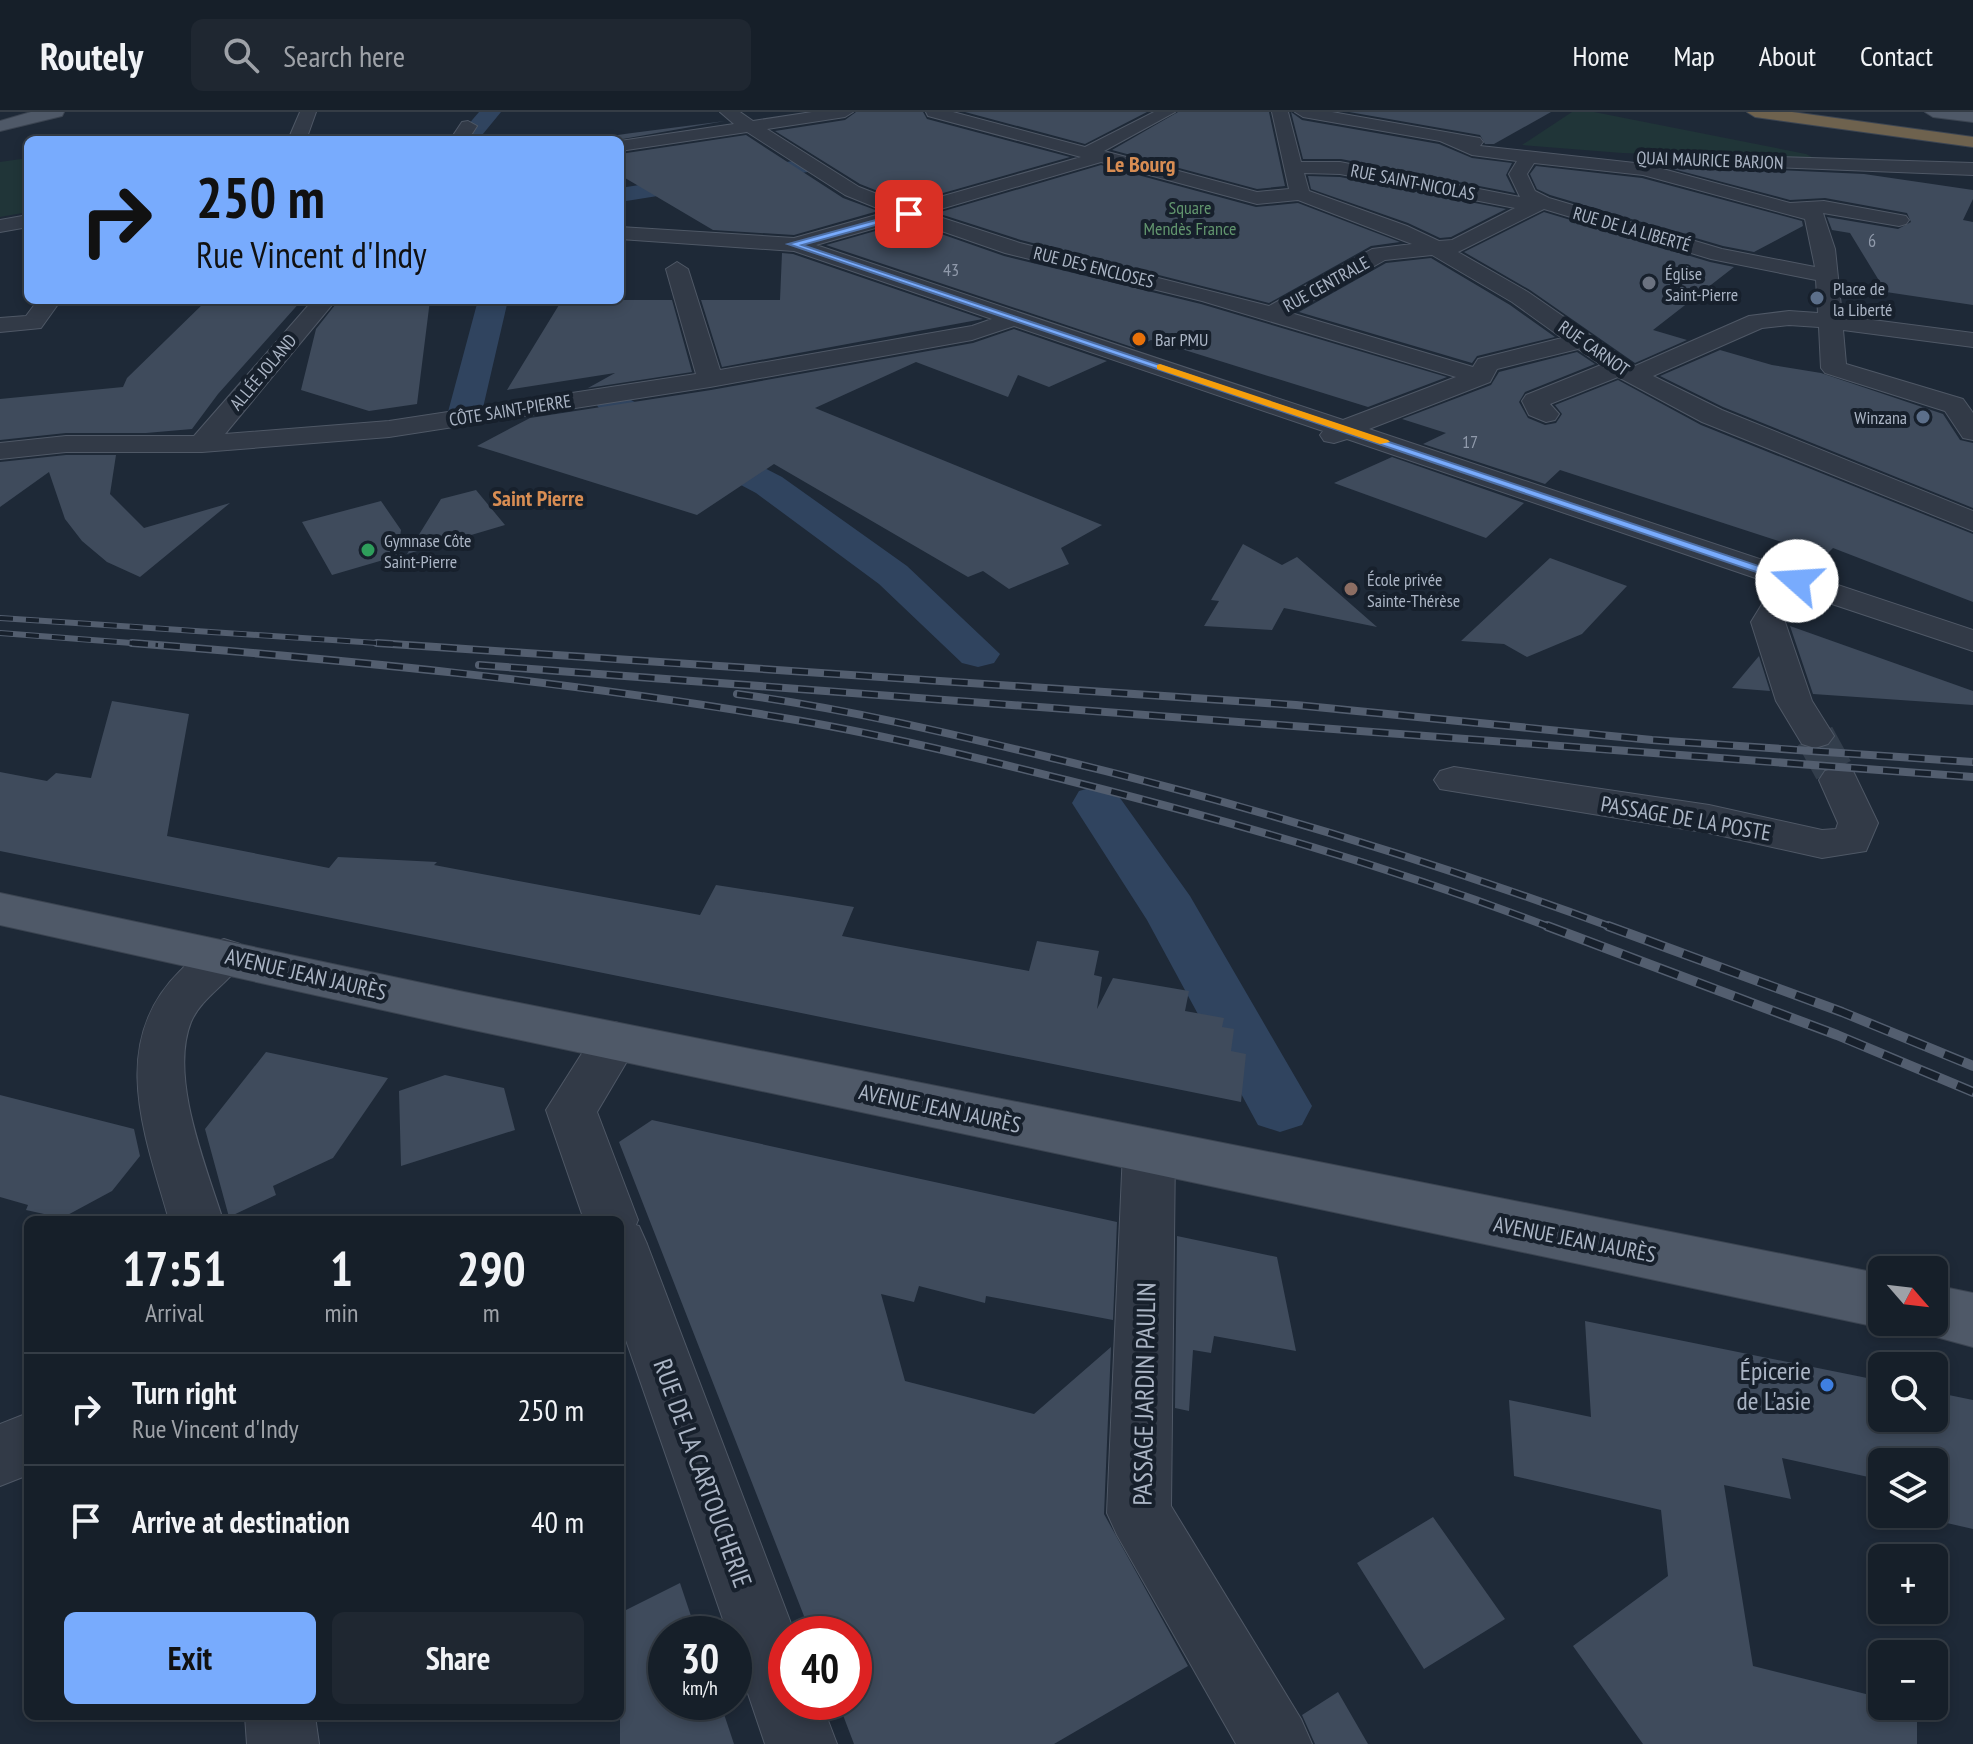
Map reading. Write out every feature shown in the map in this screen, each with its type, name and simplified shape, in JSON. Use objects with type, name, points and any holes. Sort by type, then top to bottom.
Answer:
[{"type":"highway","points":[[1755,112],[1973,142]]},
{"type":"highway","points":[[1828,112],[1973,131]]},
{"type":"main road","points":[[0,126],[23,120],[29,114],[56,112]]},
{"type":"main road","points":[[1933,112],[1973,114]]},
{"type":"main road","name":"AVENUE JEAN JAURÈS","points":[[0,909],[615,1041],[1868,1298]]},
{"type":"main road","points":[[1948,1315],[1973,1320]]},
{"type":"street","points":[[299,136],[308,112]]},
{"type":"street","name":"RUE DES ENCLOSES","points":[[728,112],[852,191],[909,214],[1013,248],[1210,296],[1481,377]]},
{"type":"street","points":[[624,145],[845,112]]},
{"type":"street","points":[[934,112],[1257,198],[1300,194],[1280,112]]},
{"type":"street","points":[[1303,112],[1447,139],[1472,150],[1644,170],[1821,215],[1899,220]]},
{"type":"street","points":[[786,247],[909,214],[1096,154],[1162,115]]},
{"type":"street","name":"QUAI MAURICE BARJON","points":[[1447,139],[1613,157],[1973,169]]},
{"type":"street","points":[[1434,247],[1457,246],[1538,204],[1527,194],[1518,174],[1528,158]]},
{"type":"street","name":"RUE SAINT-NICOLAS","points":[[1291,167],[1340,168],[1538,204]]},
{"type":"street","name":"RUE CARNOT","points":[[1300,194],[1400,230],[1434,247],[1520,297],[1627,371],[1712,416],[1972,519]]},
{"type":"street","name":"RUE DE LA LIBERTÉ","points":[[1538,204],[1742,260],[1827,275]]},
{"type":"street","points":[[1821,215],[1834,368],[1954,405],[1973,432]]},
{"type":"street","points":[[0,226],[24,222]]},
{"type":"street","points":[[624,233],[786,247],[1336,434],[1973,641]]},
{"type":"street","name":"RUE CENTRALE","points":[[1272,314],[1380,254],[1434,247]]},
{"type":"street","points":[[677,269],[710,379]]},
{"type":"street","points":[[0,325],[33,323],[47,304]]},
{"type":"street","name":"ALLÉE JOLAND","points":[[202,444],[322,304]]},
{"type":"street","points":[[1546,414],[1538,409],[1535,401],[1627,371],[1757,321],[1789,318],[1828,321],[1973,340]]},
{"type":"street","name":"CÔTE SAINT-PIERRE","points":[[0,451],[66,444],[202,444],[389,429],[710,379],[972,333],[1006,321]]},
{"type":"street","points":[[1336,434],[1481,377],[1487,364],[1583,340]]},
{"type":"street","points":[[1336,434],[1776,608],[1973,659]]},
{"type":"street","points":[[1776,608],[1794,701],[1815,736]]},
{"type":"street","name":"PASSAGE DE LA POSTE","points":[[1454,780],[1709,819],[1822,844],[1851,841],[1858,823],[1839,780]]},
{"type":"street","points":[[195,1216],[172,1137],[160,1066],[168,1021],[189,992],[224,956]]},
{"type":"street","points":[[610,1216],[571,1110],[615,1041]]},
{"type":"street","name":"PASSAGE JARDIN PAULIN","points":[[1149,1151],[1139,1513],[1276,1744]]},
{"type":"street","name":"RUE DE LA CARTOUCHERIE","points":[[624,1255],[768,1652]]},
{"type":"street","points":[[0,1455],[24,1446]]},
{"type":"street","points":[[280,1720],[283,1744]]},
{"type":"street","name":"RUE DE LA CARTOUCHERIE","points":[[792,1720],[801,1744]]},
{"type":"green space","points":[[1572,112],[1594,112],[1806,154],[1818,160],[1622,153],[1522,145]]},
{"type":"green space","points":[[24,159],[24,213],[0,217],[0,162]]},
{"type":"building","points":[[856,112],[923,112],[927,119],[1070,157],[908,203],[860,184],[775,131],[845,120]]},
{"type":"building","points":[[965,112],[1147,112],[1085,144]]},
{"type":"building","points":[[1178,112],[1269,112],[1285,186],[1257,189],[1112,150]]},
{"type":"building","points":[[1291,112],[1302,120],[1439,144],[1472,158],[1512,163],[1506,175],[1515,193],[1341,159],[1303,159]]},
{"type":"building","points":[[1349,112],[1551,112],[1494,144],[1485,144],[1480,135]]},
{"type":"building","points":[[725,121],[624,139],[624,136],[611,136]]},
{"type":"building","points":[[746,135],[843,198],[878,211],[794,235],[713,230],[624,177],[624,153]]},
{"type":"building","points":[[1654,164],[1864,174],[1973,190],[1973,199],[1963,220],[1973,222],[1973,305],[1886,292],[1850,233],[1832,230],[1827,217],[1898,229],[1911,222],[1907,213],[1825,198],[1790,200]]},
{"type":"building","points":[[1101,165],[1256,207],[1298,203],[1400,242],[1371,246],[1269,303],[1021,240],[937,213]]},
{"type":"building","points":[[1536,166],[1642,178],[1802,221],[1803,226],[1754,252],[1723,246],[1550,195],[1537,189],[1530,174]]},
{"type":"building","points":[[1308,176],[1340,177],[1506,209],[1451,237],[1440,238],[1408,223],[1311,189]]},
{"type":"building","points":[[1544,212],[1734,267],[1653,330],[1687,340],[1635,363],[1530,290],[1464,252]]},
{"type":"building","points":[[907,222],[1004,256],[1201,304],[1447,377],[1368,407],[1159,342],[1151,340],[1135,348],[826,245]]},
{"type":"building","points":[[782,253],[793,254],[983,319],[722,367],[701,300],[780,300]]},
{"type":"building","points":[[1431,258],[1510,305],[1555,337],[1477,356],[1472,363],[1299,312],[1386,263]]},
{"type":"building","points":[[672,300],[692,372],[588,388],[615,373],[507,390],[560,304]]},
{"type":"building","points":[[203,304],[298,304],[218,394],[192,429],[146,433],[66,433],[0,440],[0,399],[123,387],[127,378]]},
{"type":"building","points":[[336,304],[430,304],[417,404],[369,411],[301,390],[316,329]]},
{"type":"building","points":[[1014,329],[1107,361],[1049,387],[1018,375],[1008,397],[916,362],[815,408],[1102,525],[1061,548],[1069,564],[1009,589],[983,571],[968,577],[774,464],[697,515],[477,446],[530,418],[711,390],[973,343]]},
{"type":"building","points":[[1720,350],[1772,365],[1821,373],[1943,414],[1960,440],[1973,443],[1973,508],[1723,407],[1660,376]]},
{"type":"building","points":[[1577,352],[1595,364],[1525,392],[1519,402],[1528,418],[1545,425],[1556,423],[1562,414],[1555,405],[1618,380],[1701,425],[1973,534],[1973,602],[1833,548],[1825,556],[1560,470],[1545,484],[1423,444],[1446,433],[1402,419],[1491,385],[1499,372]]},
{"type":"building","points":[[66,455],[116,455],[110,494],[144,528],[230,503],[140,577],[107,562],[82,541],[65,519],[49,472],[0,507],[0,462]]},
{"type":"building","points":[[1392,457],[1524,503],[1486,538],[1334,483]]},
{"type":"building","points":[[476,490],[505,525],[407,554],[441,499]]},
{"type":"building","points":[[381,501],[401,530],[397,556],[332,575],[302,522]]},
{"type":"building","points":[[1243,544],[1282,565],[1297,557],[1377,627],[1284,608],[1272,630],[1204,626],[1219,601],[1211,600]]},
{"type":"building","points":[[1550,558],[1627,586],[1582,634],[1527,657],[1504,644],[1461,641]]},
{"type":"building","points":[[1790,626],[1973,691],[1973,705],[1813,694]]},
{"type":"building","points":[[1759,656],[1770,691],[1732,688]]},
{"type":"building","points":[[112,701],[189,714],[167,836],[329,868],[338,857],[437,862],[434,865],[700,915],[716,885],[794,897],[854,907],[842,936],[1029,971],[1037,941],[1099,951],[1094,975],[1102,977],[1097,1009],[1113,978],[1189,991],[1185,1011],[1224,1018],[1222,1027],[1234,1029],[1231,1051],[1246,1054],[1241,1102],[0,851],[0,772],[47,781],[56,773],[91,778]]},
{"type":"building","points":[[266,1052],[388,1078],[333,1158],[273,1186],[276,1195],[231,1216],[205,1129]]},
{"type":"building","points":[[445,1075],[504,1088],[515,1130],[401,1166],[399,1091]]},
{"type":"building","points":[[0,1095],[134,1129],[140,1156],[112,1191],[66,1216],[26,1210],[28,1205],[0,1197]]},
{"type":"building","points":[[652,1120],[1117,1222],[1113,1320],[986,1296],[985,1303],[919,1286],[914,1302],[881,1294],[905,1381],[1034,1414],[1111,1347],[1104,1514],[1188,1666],[1054,1744],[854,1744],[845,1720],[872,1720],[872,1616],[804,1616],[619,1142]]},
{"type":"building","points":[[1177,1236],[1277,1257],[1296,1351],[1214,1336],[1211,1353],[1193,1350],[1189,1411],[1175,1408]]},
{"type":"building","points":[[1585,1321],[1868,1378],[1868,1432],[1948,1432],[1948,1395],[1973,1400],[1973,1529],[1948,1523],[1948,1448],[1868,1448],[1868,1477],[1782,1458],[1791,1499],[1724,1485],[1753,1666],[1868,1695],[1868,1720],[1917,1720],[1917,1744],[1643,1744],[1573,1646],[1668,1576],[1661,1510],[1514,1476],[1509,1400],[1591,1417]]},
{"type":"building","points":[[1433,1517],[1505,1619],[1424,1669],[1357,1563]]},
{"type":"building","points":[[680,1583],[691,1616],[648,1616],[648,1720],[726,1720],[734,1744],[620,1744],[620,1720],[624,1720],[624,1611]]},
{"type":"building","points":[[1338,1692],[1368,1744],[1315,1744],[1302,1715]]},
{"type":"waterway","points":[[469,136],[490,112]]},
{"type":"waterway","points":[[624,194],[806,166]]},
{"type":"waterway","points":[[465,412],[492,304]]},
{"type":"waterway","points":[[613,404],[769,485],[893,575],[978,654]]},
{"type":"waterway","points":[[1097,803],[1170,910],[1280,1106]]},
{"type":"tunnel","points":[[1815,736],[1839,780]]},
{"type":"railway","points":[[0,618],[386,644]]},
{"type":"railway","points":[[0,633],[134,643]]},
{"type":"railway","points":[[134,643],[158,645]]},
{"type":"railway","points":[[134,643],[537,682],[698,704],[851,730],[1034,772],[1253,830],[1433,885],[1552,928]]},
{"type":"railway","points":[[377,643],[386,644]]},
{"type":"railway","points":[[386,644],[407,645]]},
{"type":"railway","points":[[386,644],[1296,705],[1652,740],[1973,762]]},
{"type":"railway","points":[[479,665],[1973,777]]},
{"type":"railway","points":[[737,694],[935,730],[1194,794],[1405,856],[1614,928]]},
{"type":"railway","points":[[1547,926],[1837,1035],[1973,1092]]},
{"type":"railway","points":[[1608,926],[1842,1012],[1973,1066]]},
{"type":"slow traffic","points":[[1160,367],[1384,442]]},
{"type":"place","name":"Église Saint-Pierre","points":[[1649,283]]},
{"type":"place","name":"Place de la Liberté","points":[[1817,298]]},
{"type":"place","name":"Bar PMU","points":[[1139,339]]},
{"type":"place","name":"Winzana","points":[[1923,417]]},
{"type":"place","name":"Gymnase Côte Saint-Pierre","points":[[368,550]]},
{"type":"place","name":"École privée Sainte-Thérèse","points":[[1351,589]]},
{"type":"place","name":"Épicerie de L'asie","points":[[1827,1385]]},
{"type":"district","name":"Le Bourg","points":[[1141,164]]},
{"type":"district","name":"Saint Pierre","points":[[538,498]]},
{"type":"route","points":[[909,214],[793,244],[1797,581]]},
{"type":"park label","name":"Square Mendès France","points":[[1190,217]]}]
